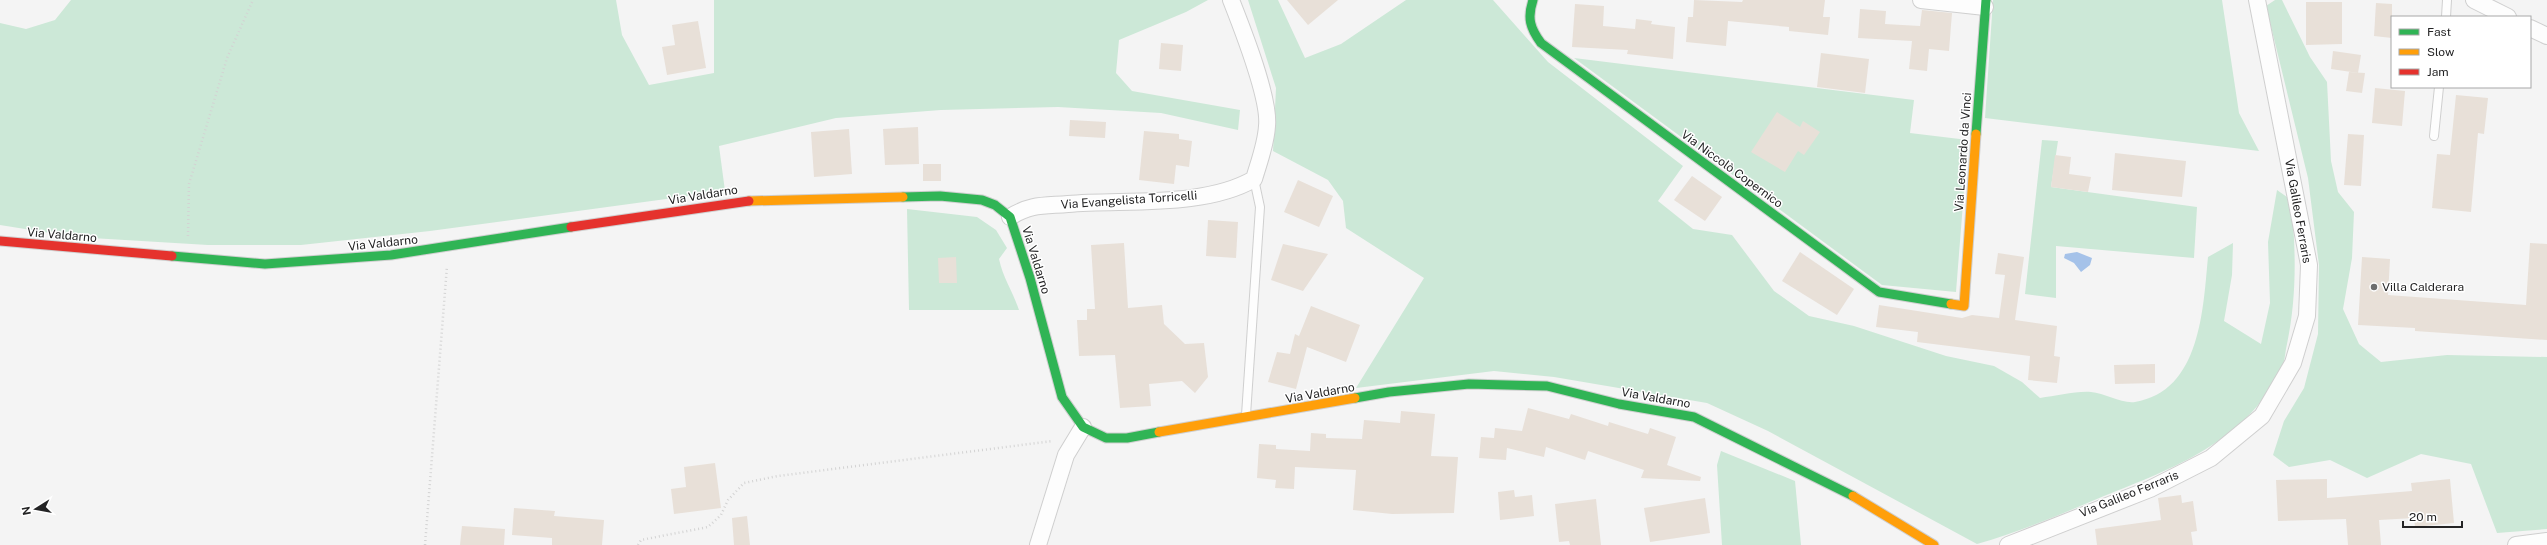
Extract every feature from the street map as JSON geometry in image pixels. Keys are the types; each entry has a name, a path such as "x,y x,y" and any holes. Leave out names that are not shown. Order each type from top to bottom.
{"street":[{"path":"1231,0 1243,28 1264,97 1268,124 1254,179"},
{"name":"Via Niccolò Copernico","path":"1533,0 1528,13 1531,29 1541,43 1879,292 1964,306"},
{"path":"1921,0 1986,3"},
{"name":"Via Galileo Ferraris","path":"2008,545 2150,489 2211,458 2262,416 2293,363 2307,316 2309,265 2257,0"},
{"path":"2474,0 2506,16"},
{"name":"Via Leonardo da Vinci","path":"1964,306 1986,3"},
{"path":"2531,28 2547,36"},
{"name":"Via Evangelista Torricelli","path":"1010,217 1026,207 1091,202 1148,201 1220,194 1237,189 1254,179"},
{"name":"Via Valdarno","path":"0,241 265,264 391,255 740,201 940,196 982,200 995,205 1010,217 1030,278 1062,397 1079,433 1106,438 1127,438 1246,416 1315,407 1389,392 1469,384 1547,386 1619,404 1694,417 1854,497 1894,519 1934,545"},
{"path":"1038,545 1066,455 1079,433"},
{"path":"2516,545 2547,541"}],"lane":[{"path":"2446,16 2447,0"},
{"path":"2434,136 2438,88"},
{"path":"1246,416 1260,207 1254,179"}],"path":[{"path":"187,258 189,184 227,58 253,0"},
{"path":"425,545 448,247"},
{"path":"638,545 641,540 708,527 721,515 728,500 744,483 778,476 1079,433"}],"green space":[{"path":"71,0 616,0 622,35 649,85 714,73 714,0 1208,0 1186,12 1119,40 1116,73 1132,91 1240,110 1238,130 1161,113 1058,107 941,110 836,118 719,146 725,191 430,231 301,245 208,245 75,237 0,225 0,23 26,29 55,20"},
{"path":"1248,0 1278,0 1305,58 1341,44 1406,0 1493,0 1548,62 1683,166 1658,201 1693,229 1732,235 1774,291 1809,316 1854,326 1946,356 1994,366 2022,382 2040,398 2072,393 2091,392 2125,401 2135,402 2157,395 2174,382 2186,365 2200,322 2204,300 2208,257 2233,243 2232,275 2224,321 2261,344 2270,303 2268,242 2277,190 2291,200 2295,254 2293,308 2282,367 2266,395 2248,416 2228,434 2205,450 2156,475 2130,486 2010,534 1977,544 1768,431 1707,403 1554,377 1494,371 1356,388 1424,278 1346,228 1343,201 1328,180 1273,151 1276,88"},
{"path":"1993,0 2222,0 2239,113 2259,151 1985,118"},
{"path":"2275,0 2282,0 2310,57 2327,82 2331,161 2338,192 2354,212 2352,258 2343,309 2359,344 2381,362 2447,355 2547,357 2547,529 2497,533 2471,464 2421,454 2367,478 2330,460 2289,467 2273,455 2284,421 2304,388 2318,334 2319,265 2308,178 2266,6"},
{"path":"1574,58 1914,100 1910,133 1968,140 1956,292 1882,285"},
{"path":"2042,140 2058,141 2051,187 2197,207 2194,258 2056,246 2056,298 2025,294"},
{"path":"907,209 977,217 996,230 1007,248 999,259 1019,310 909,310"},
{"path":"1721,451 1795,481 1801,545 1722,545 1717,465"}],"water":[{"path":"2077,252 2092,258 2090,265 2081,272 2074,263 2064,258 2065,254"}],"building":[{"path":"1287,0 1338,0 1308,25"},
{"path":"1694,0 1742,2 1743,0 1825,0 1823,17 1830,17 1828,35 1789,31 1789,27 1728,21 1726,46 1686,42 1688,17 1693,17"},
{"path":"2306,2 2342,2 2342,44 2306,45"},
{"path":"2376,3 2392,4 2391,38 2374,36"},
{"path":"1575,4 1604,6 1603,26 1635,29 1636,19 1652,21 1651,24 1675,27 1673,59 1627,54 1628,50 1572,47"},
{"path":"1860,9 1886,11 1885,24 1920,26 1922,10 1952,13 1949,51 1929,49 1927,71 1909,69 1912,41 1858,38"},
{"path":"698,21 706,68 667,75 662,47 675,45 672,25"},
{"path":"1161,43 1183,45 1181,71 1159,69"},
{"path":"2333,51 2361,55 2358,73 2331,69"},
{"path":"1821,53 1869,59 1865,93 1817,87"},
{"path":"2349,72 2365,73 2362,93 2346,91"},
{"path":"2375,88 2405,91 2402,126 2372,123"},
{"path":"2456,95 2488,98 2484,134 2478,133 2471,212 2432,208 2437,154 2450,155"},
{"path":"1777,112 1800,127 1803,121 1820,132 1804,155 1798,151 1785,172 1751,152"},
{"path":"1070,120 1106,122 1105,138 1069,136"},
{"path":"918,127 919,164 885,165 883,129"},
{"path":"849,129 852,174 814,177 811,132"},
{"path":"1144,131 1179,134 1179,139 1192,141 1189,167 1176,165 1174,184 1139,180"},
{"path":"2348,134 2364,135 2361,186 2344,185"},
{"path":"2115,153 2186,161 2182,197 2112,190"},
{"path":"2055,155 2071,157 2069,174 2091,177 2088,192 2051,187"},
{"path":"923,164 941,164 941,181 923,181"},
{"path":"1692,176 1722,197 1705,221 1674,200"},
{"path":"1298,180 1333,196 1319,227 1284,212"},
{"path":"1208,220 1238,222 1236,258 1206,256"},
{"path":"1124,243 1128,308 1162,305 1164,324 1185,344 1204,343 1208,377 1195,393 1182,381 1149,384 1151,406 1120,408 1115,355 1079,356 1077,320 1087,320 1087,309 1095,309 1091,245"},
{"name":"Villa Calderara","path":"2530,243 2547,244 2547,340 2415,331 2415,328 2358,325 2362,257 2390,259 2388,295 2526,305"},
{"path":"1283,244 1328,254 1303,291 1271,280"},
{"path":"1800,252 1854,289 1837,315 1782,281"},
{"path":"1998,253 2024,257 2015,320 2057,326 2054,356 2060,357 2057,383 2028,380 2030,356 1917,342 1918,332 1876,327 1879,305 1962,318 1972,315 1999,318 2005,275 1995,274"},
{"path":"956,257 957,283 939,283 938,258"},
{"path":"1311,306 1360,325 1346,362 1307,347 1296,389 1268,382 1277,352 1290,354 1295,334 1299,336"},
{"path":"2155,364 2155,383 2115,384 2114,365"},
{"path":"1528,408 1569,419 1571,414 1608,426 1609,422 1648,434 1650,428 1676,437 1667,465 1701,477 1700,481 1641,478 1644,470 1588,451 1585,460 1546,447 1544,457 1507,448 1506,460 1479,458 1481,437 1494,438 1495,428 1522,431"},
{"path":"1401,411 1435,414 1431,456 1458,457 1454,513 1392,514 1353,510 1356,470 1295,467 1294,489 1275,488 1276,480 1257,478 1259,444 1276,445 1276,449 1310,451 1311,433 1326,434 1326,438 1362,439 1364,420 1400,423"},
{"path":"715,463 721,508 674,514 671,489 686,487 684,467"},
{"path":"2327,479 2327,498 2412,491 2411,483 2450,479 2454,523 2415,527 2414,518 2379,520 2381,545 2348,545 2346,519 2278,521 2276,480"},
{"path":"1514,490 1515,497 1532,495 1534,516 1500,520 1498,492"},
{"path":"2181,495 2182,503 2193,501 2197,531 2191,532 2193,545 2097,545 2095,529 2161,520 2158,498"},
{"path":"1705,498 1710,533 1650,542 1644,508"},
{"path":"1596,499 1601,545 1570,545 1569,541 1559,542 1555,504"},
{"path":"514,508 555,511 554,516 604,520 602,545 552,545 552,538 512,535"},
{"path":"747,516 750,545 734,545 732,518"},
{"path":"462,526 505,529 504,545 460,545"}],"traffic: fast":[{"path":"1533,0 1530,18 1532,28 1541,43 1879,292 1951,304"},
{"path":"1976,134 1986,0"},
{"path":"903,197 940,196 982,200 995,205 1010,217 1030,278 1062,397 1083,427 1106,438 1127,438 1159,432"},
{"path":"172,256 265,264 391,255 571,227"},
{"path":"1355,398 1389,392 1469,384 1547,386 1619,404 1694,417 1853,496"}],"traffic: slow":[{"path":"1951,304 1964,306 1976,134"},
{"path":"749,201 903,197"},
{"path":"1159,432 1355,398"},
{"path":"1853,496 1934,545"}],"traffic: jam":[{"path":"571,227 749,201"},
{"path":"0,241 172,256"}],"place":[{"name":"Villa Calderara","path":"2374,287"}]}
